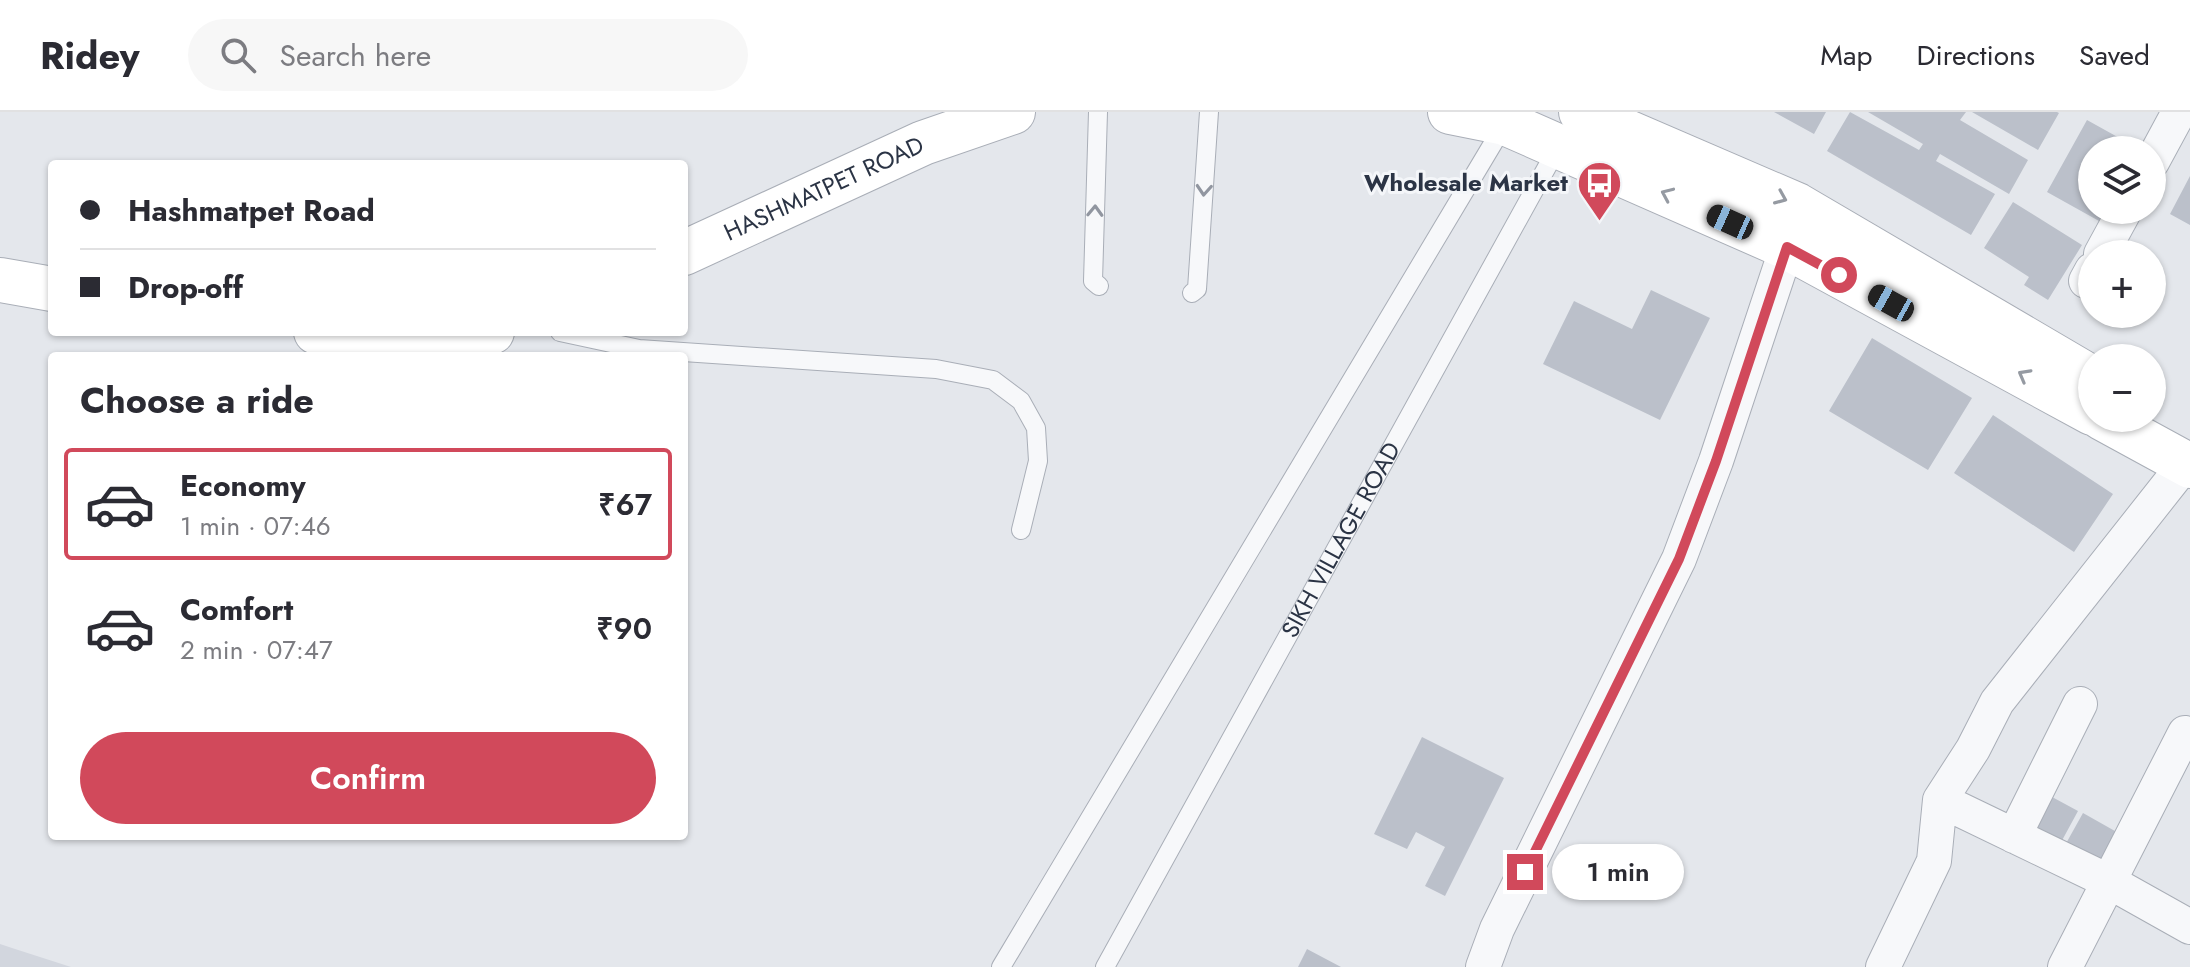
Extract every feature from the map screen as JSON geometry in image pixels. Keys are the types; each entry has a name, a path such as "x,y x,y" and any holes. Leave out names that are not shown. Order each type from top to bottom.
{"main road":[{"name":"HASHMATPET ROAD","path":"688,251 923,143 1013,112"},
{"path":"1450,112 1571,123 1797,205 2078,370"},
{"path":"1571,123 1787,247 2078,405"},
{"path":"0,280 48,288"},
{"path":"339,336 432,344 472,336"},
{"path":"2166,429 2188,455"},
{"path":"2135,432 2188,455"}],"street":[{"path":"2166,136 2179,112"},
{"path":"1483,967 1497,929 1679,559 1716,461 1787,247"},
{"path":"1883,967 1934,861 1940,800 1973,749 1997,702 2188,455"},
{"path":"2014,836 2080,704"},
{"path":"2065,967 2185,733"},
{"path":"1940,800 2108,881 2190,927"}],"lane":[{"path":"1098,112 1093,281 1099,286"},
{"path":"1192,293 1197,289 1209,112"},
{"path":"1001,967 1508,117"},
{"name":"SIKH VILLAGE ROAD","path":"1105,967 1571,123"},
{"path":"579,336 639,349 684,352"},
{"path":"688,352 936,369 993,380 1021,401 1036,428 1038,461 1021,530"}],"shaded area":[{"path":"0,944 12,948 71,967 0,967"}],"building":[{"path":"1774,112 1826,112 1814,134"},
{"path":"1850,112 1919,150 1923,144 1868,112 1966,112 1960,120 2028,160 2009,194 1940,154 1936,161 1995,194 1971,235 1827,151"},
{"path":"1972,112 2057,112 2059,113 2038,150"},
{"path":"2087,120 2116,136 2078,136"},
{"path":"2078,136 2078,209 2047,192"},
{"path":"2190,176 2190,225 2170,214"},
{"path":"2013,202 2078,243 2078,251 2048,300 2024,285 2029,277 1984,248"},
{"path":"1651,290 1710,318 1660,420 1543,364 1574,301 1632,329"},
{"path":"1872,338 1972,398 1928,470 1829,411"},
{"path":"1993,415 2113,494 2074,552 1954,473"},
{"path":"1422,737 1504,778 1445,896 1425,886 1445,847 1416,832 1407,849 1374,834"},
{"path":"2041,791 2078,811 2059,846 2022,826"},
{"path":"2083,813 2122,835 2103,868 2064,847"},
{"path":"1307,949 1341,967 1298,967"}],"place":[{"name":"Wholesale Market","path":"1599,222"}],"route":[{"path":"1525,872 1679,559 1716,461 1787,247 1839,275"}]}
